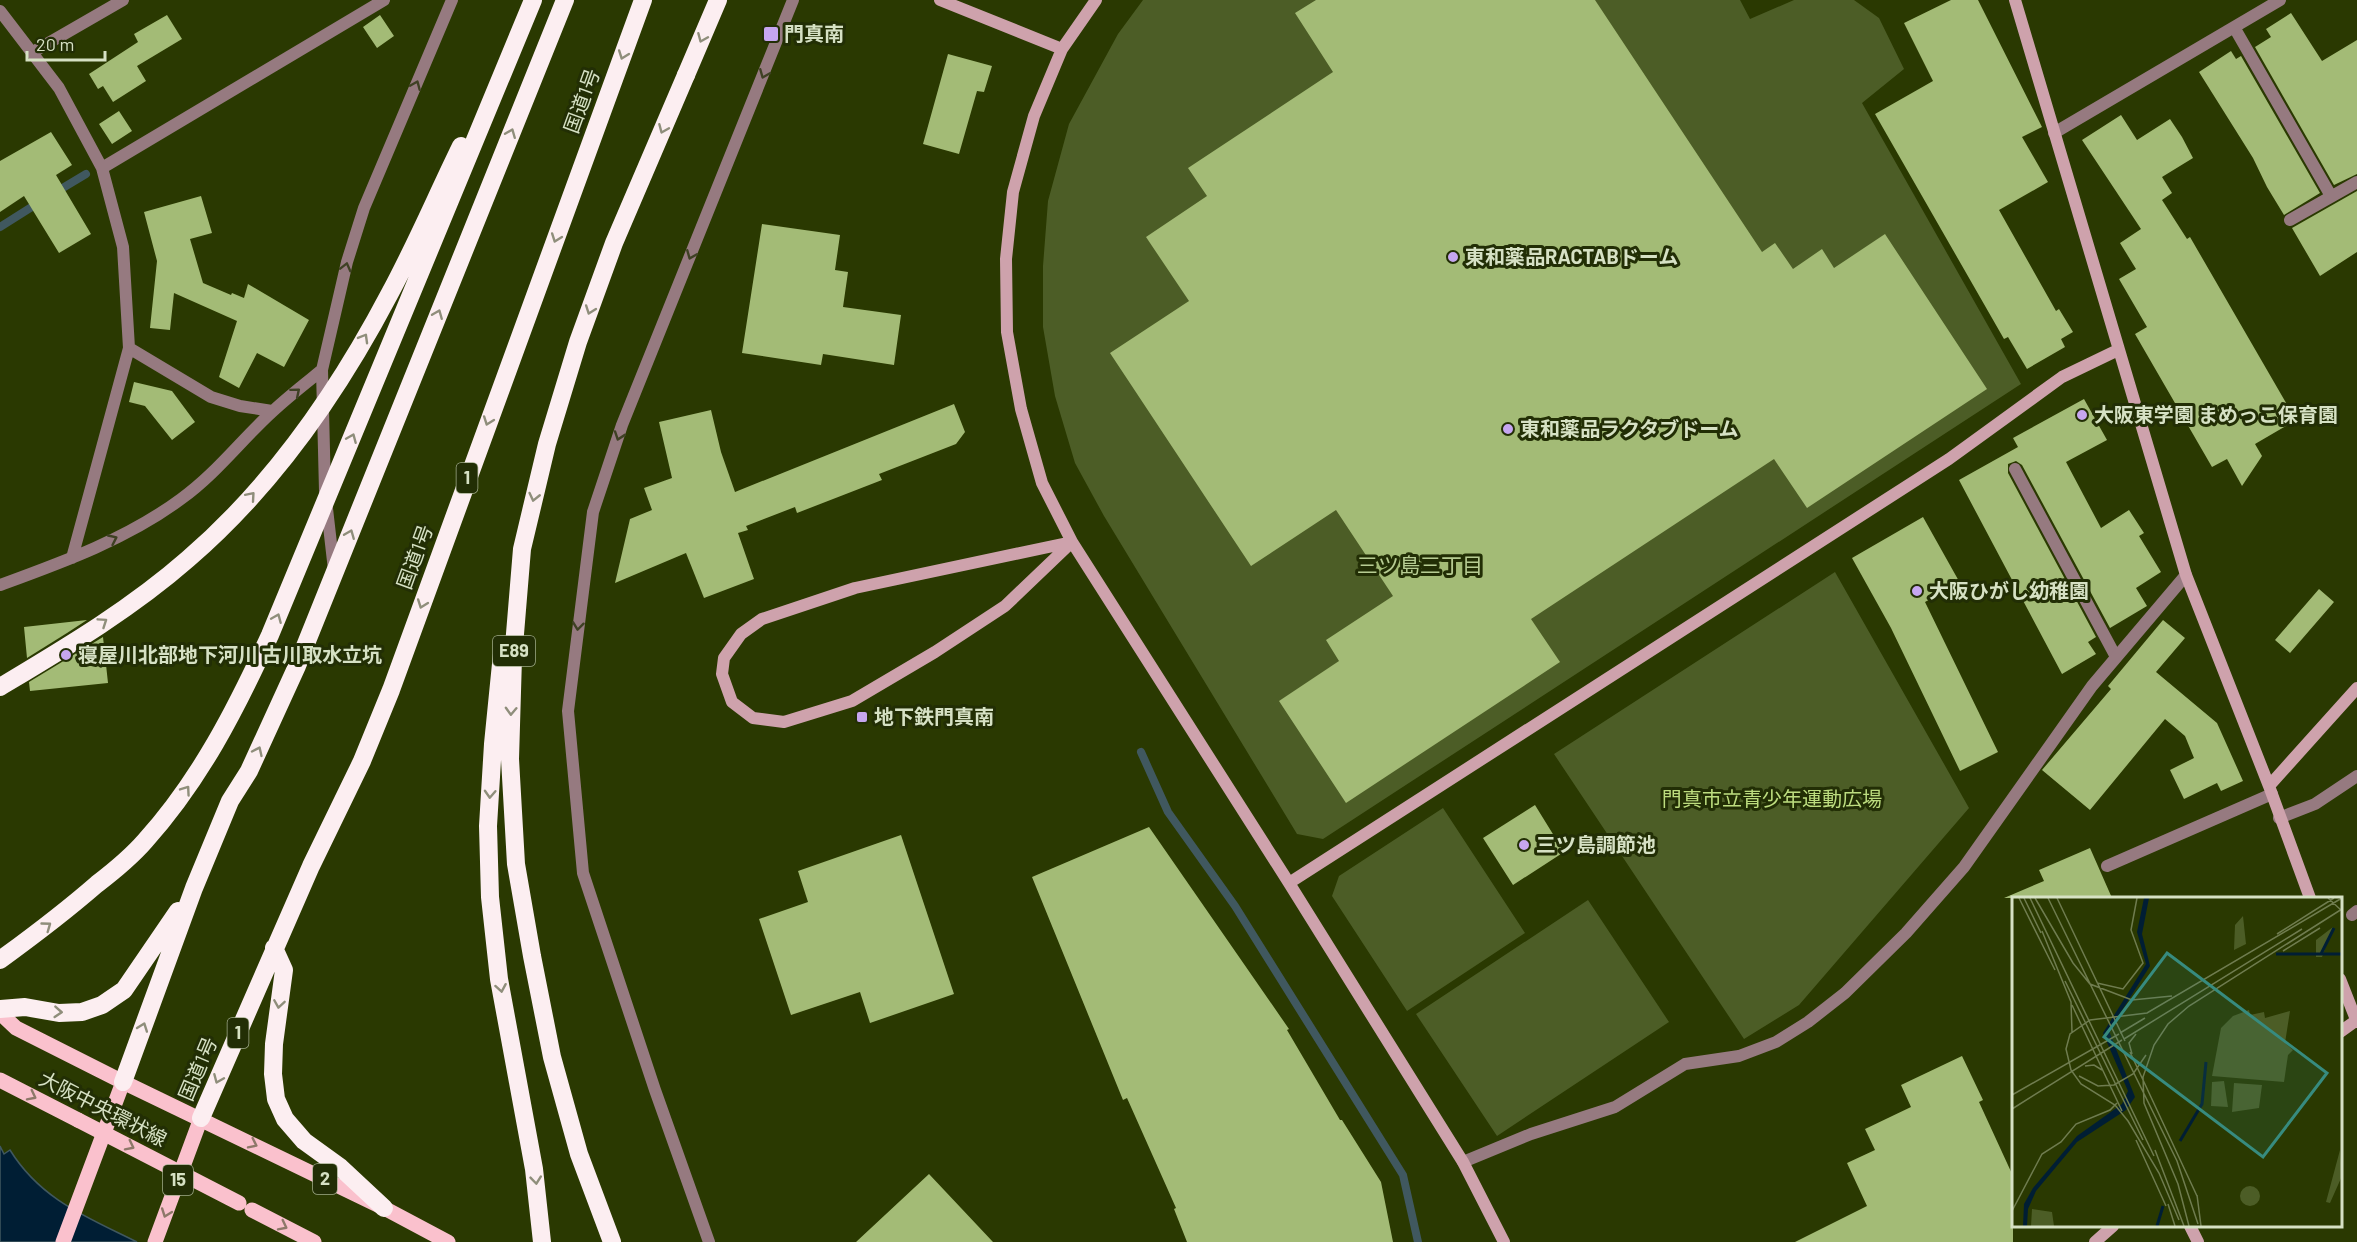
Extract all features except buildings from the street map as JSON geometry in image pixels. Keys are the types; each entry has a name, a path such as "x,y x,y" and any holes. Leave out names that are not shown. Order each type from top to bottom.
{"highway":[{"path":"0,687 122,610 188,559 239,511 288,453 341,380 391,293 532,0"},
{"path":"0,960 55,920 144,843 180,799 237,707 270,635 532,0"},
{"path":"123,1082 194,888 230,801 249,771 297,666 565,0"},
{"name":"国道1号","path":"201,1119 274,948 362,761 391,690 643,0"},
{"name":"E89","path":"542,1242 534,1168 499,979 490,897 488,826 502,652 522,549 547,444 578,342 614,243 718,0"},
{"name":"E89","path":"522,549 513,658 510,759 516,864 552,1057 579,1154 612,1242"},
{"path":"0,1011 25,1007 59,1013 82,1012 102,1005 124,990 194,888"},
{"path":"274,948 285,970 274,1044 273,1074 276,1099 285,1119 304,1141 340,1167 384,1208"}],"main road":[{"name":"2","path":"0,1011 16,1028 384,1208 448,1242"},
{"name":"大阪中央環状線","path":"0,1080 314,1242"},
{"path":"63,1242 123,1082"},
{"name":"15","path":"155,1242 201,1119"}],"street":[{"path":"33,52 123,0"},
{"path":"102,168 384,0"},
{"path":"334,574 325,491 322,370 347,262 364,208 452,0"},
{"path":"709,1242 655,1090 583,873 568,711 593,512 622,425 794,0"},
{"path":"940,0 1062,49"},
{"path":"1096,0 1062,49 1034,116 1013,192 1006,259 1007,332 1021,409 1042,483 1072,542 1463,1162 1504,1242"},
{"path":"2015,0 2186,575 2310,897"},
{"path":"2054,133 2280,0"},
{"path":"0,11 59,88 102,168 123,247 129,348 72,558"},
{"path":"2234,27 2331,196"},
{"path":"2290,220 2357,182"},
{"path":"129,348 212,397 240,406 272,411"},
{"path":"1289,883 1949,459 2062,377 2118,350"},
{"path":"0,585 72,558 132,530 182,499 225,461 272,411 322,370"},
{"path":"2015,469 2116,657"},
{"path":"1072,542 1005,606 935,652 852,701 784,722 753,718 732,702 722,674 724,658 741,634 762,619 855,588 1072,542"},
{"path":"1463,1162 1531,1134 1615,1107 1685,1064 1739,1056 1776,1042 1809,1022 1845,993 1906,933 1964,867 2092,686 2186,575"},
{"path":"2107,866 2270,790 2357,688"},
{"path":"2279,818 2315,804 2357,776"},
{"path":"2342,984 2357,1021 2342,1031"},
{"path":"2096,1242 2113,1227"},
{"path":"2190,1227 2198,1242"}],"green space":[{"name":"東和薬品ラクタブドーム","path":"1143,0 1740,0 1750,19 1794,0 1854,0 1879,18 1904,69 1862,103 2021,384 1323,839 1297,834 1104,516 1075,463 1055,396 1043,327 1043,266 1048,201 1069,124 1118,34"},
{"name":"門真市立青少年運動広場","path":"1835,572 1969,808 1799,1005 1744,1039 1554,754"},
{"path":"1443,808 1525,933 1407,1011 1332,896 1339,876"},
{"path":"1588,900 1669,1022 1497,1136 1416,1014"}],"water":[{"path":"0,1146 4,1154 10,1150 36,1182 66,1205 137,1242 0,1242"}],"waterway":[{"path":"56,192 86,174"},
{"path":"0,227 38,203"},
{"path":"1141,752 1168,812 1235,906 1403,1175 1418,1242"}],"place":[{"name":"門真南","path":"771,34"},
{"name":"東和薬品RACTABドーム","path":"1453,257"},
{"name":"大阪東学園 まめっこ保育園","path":"2082,415"},
{"name":"東和薬品ラクタブドーム","path":"1508,429"},
{"name":"大阪ひがし幼稚園","path":"1917,591"},
{"name":"寝屋川北部地下河川 古川取水立坑","path":"66,655"},
{"name":"地下鉄門真南","path":"862,717"},
{"name":"三ツ島調節池","path":"1524,845"}],"district":[{"name":"三ツ島三丁目","path":"1420,566"}]}
